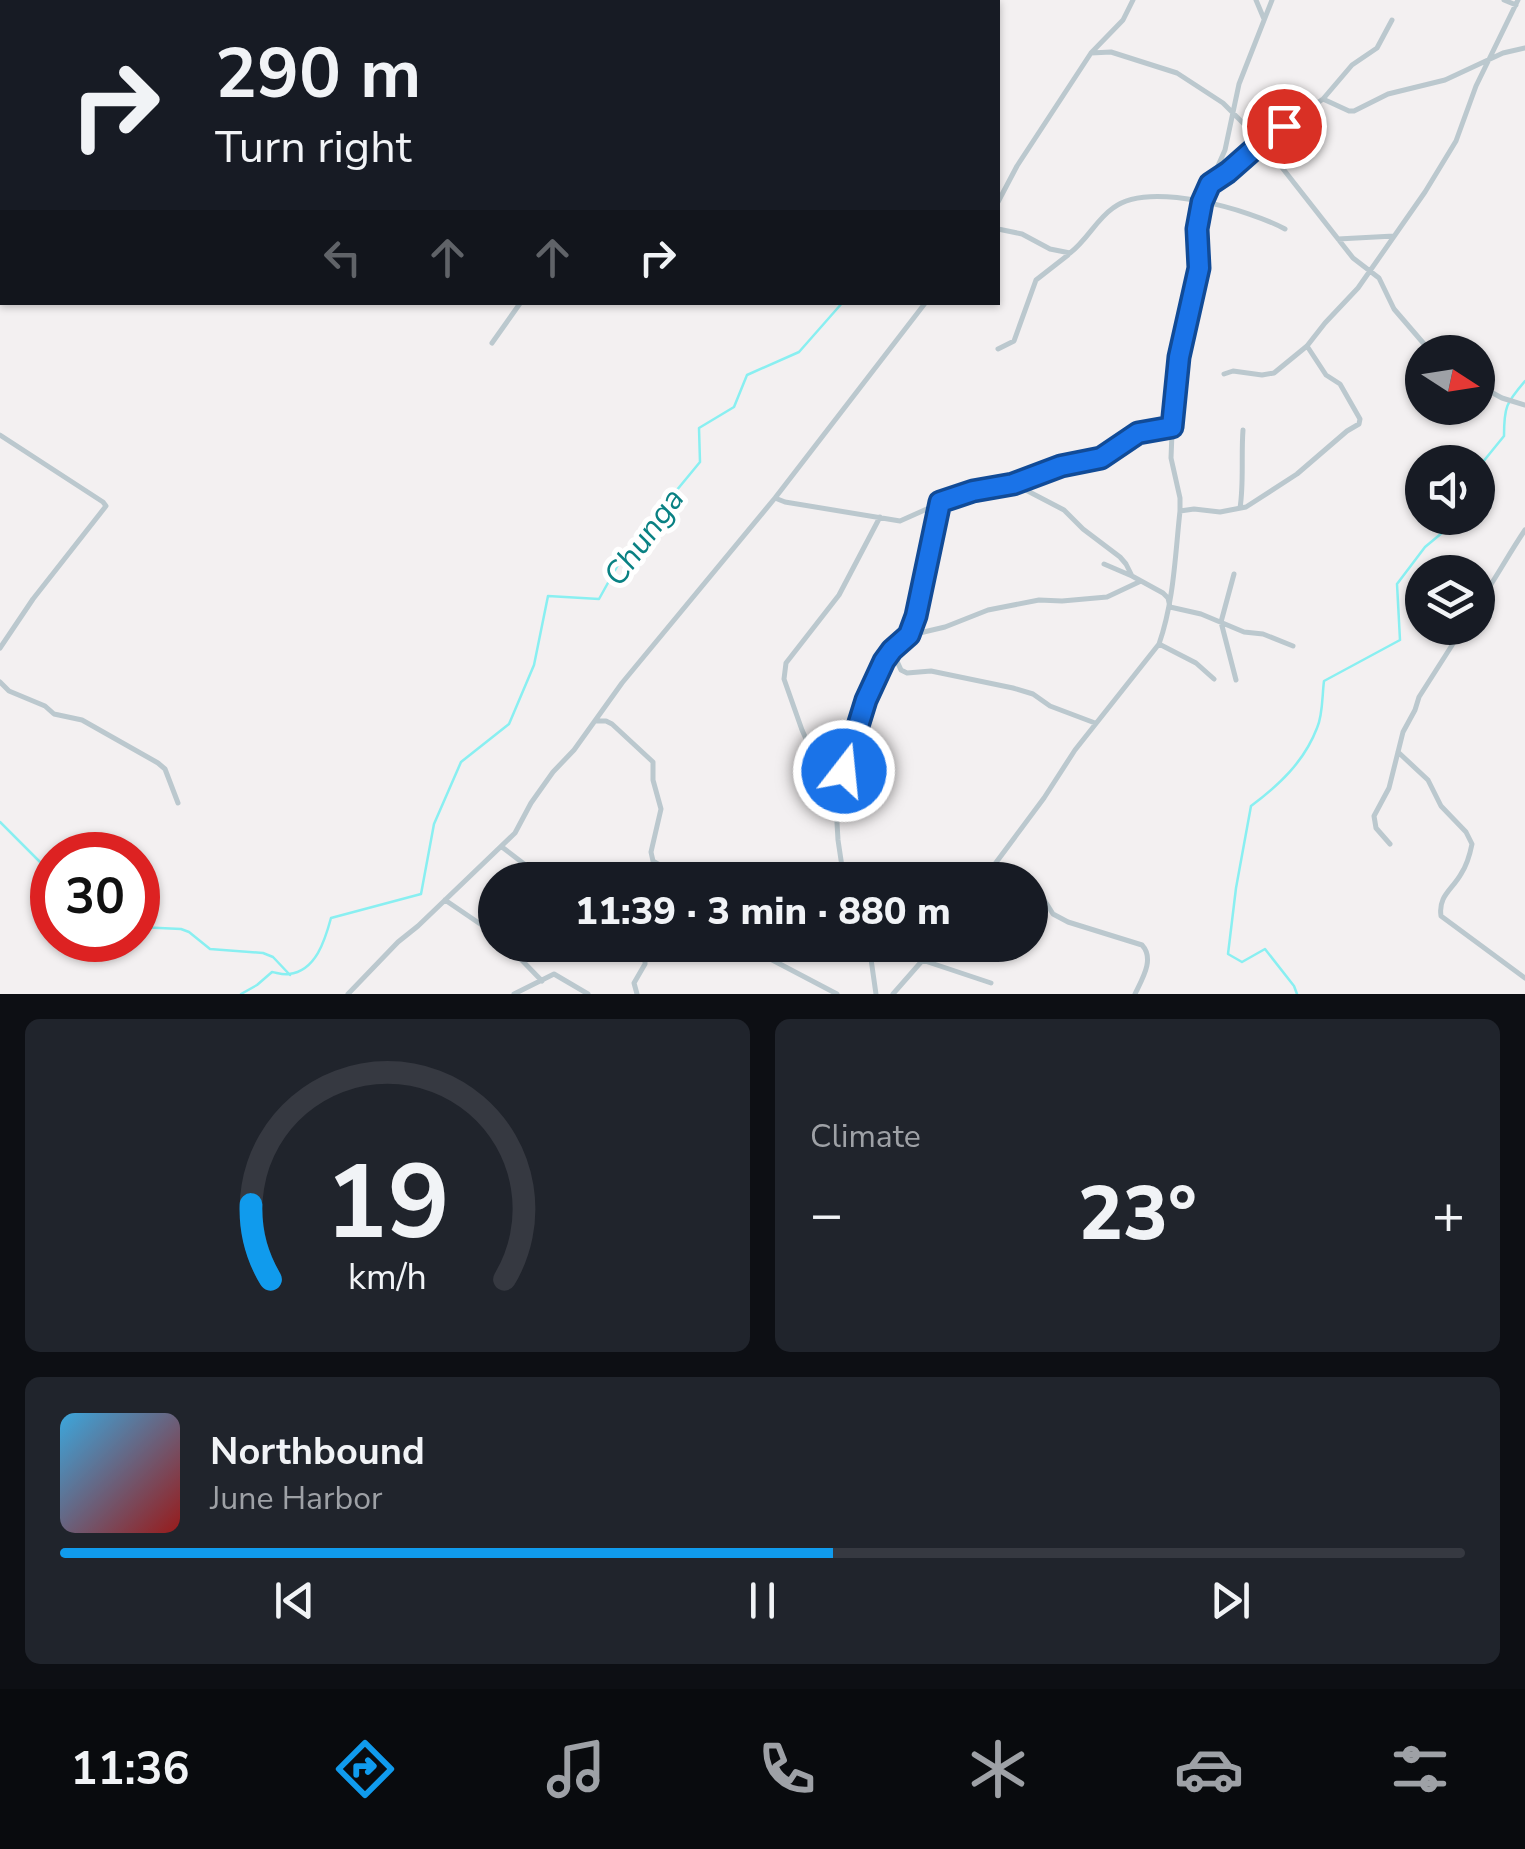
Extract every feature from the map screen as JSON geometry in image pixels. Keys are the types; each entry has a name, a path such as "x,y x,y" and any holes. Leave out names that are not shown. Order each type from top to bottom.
{"street":[{"path":"1000,198 1092,52 1123,20 1133,0"},
{"path":"1256,0 1264,20"},
{"path":"997,862 1074,750 1158,644 1170,606 1180,511 1171,458 1172,427 1179,357 1199,268 1197,229 1202,202 1225,150 1239,84 1272,0"},
{"path":"1224,374 1274,372 1307,346 1358,288 1426,192 1456,141 1476,86 1517,2 1504,0"},
{"path":"1210,184 1324,99 1352,65 1377,48 1392,20"},
{"path":"1324,99 1354,111 1388,94 1445,80 1490,58 1525,48"},
{"path":"1092,52 1111,52 1177,73 1223,103 1262,142 1354,258 1378,278 1394,309 1416,335"},
{"path":"998,349 1014,341 1036,280 1120,204 1166,196 1266,218 1285,229"},
{"path":"1000,228 1070,253"},
{"path":"1338,239 1394,236"},
{"path":"492,343 519,305"},
{"path":"348,994 515,833 553,772 775,498 924,305"},
{"path":"1180,511 1220,512 1252,503 1297,474 1360,422 1340,384 1326,375 1307,346"},
{"path":"1495,394 1525,405"},
{"path":"775,498 900,521 973,491 1013,484 1050,468 1101,458 1138,433 1172,427"},
{"path":"1240,508 1242,430"},
{"path":"0,435 106,506 0,648"},
{"path":"1013,484 1064,510 1120,557 1132,576"},
{"path":"836,805 866,700 892,650 909,635 916,616 940,502"},
{"path":"842,862 836,805 802,730 783,671 840,595 880,517"},
{"path":"1495,580 1525,530"},
{"path":"1104,564 1163,593 1170,606"},
{"path":"1234,574 1221,622 1236,680"},
{"path":"909,635 945,627 988,610 1039,600 1107,597 1144,581"},
{"path":"1170,606 1293,646"},
{"path":"1158,644 1196,662 1214,679"},
{"path":"1390,844 1374,821 1390,788 1403,732 1452,645"},
{"path":"892,650 907,674 931,671 1013,688 1095,723"},
{"path":"0,682 8,691 45,706 54,714 82,720 158,763 165,770 178,803"},
{"path":"595,721 612,724 653,762 652,780 662,809 651,852 655,862"},
{"path":"1398,752 1428,780 1440,806 1466,832 1472,844 1463,871 1440,904 1441,916 1525,978"},
{"path":"502,846 522,862"},
{"path":"445,900 478,922"},
{"path":"1048,906 1053,914 1068,922 1142,945 1148,960 1135,994"},
{"path":"524,962 542,981"},
{"path":"637,994 634,983 645,962"},
{"path":"777,962 838,994"},
{"path":"871,962 876,994"},
{"path":"893,994 920,962"},
{"path":"928,962 991,984"},
{"path":"514,994 554,974 588,994"}],"waterway":[{"name":"Chunga","path":"241,994 272,972 289,974 306,967 318,953 331,918 421,894 434,824 461,762 509,724 534,665 548,596 599,599 624,554 700,462 699,428 734,407 747,375 799,352 840,305"},
{"path":"1495,447 1504,436 1507,406 1525,381"},
{"path":"1297,994 1265,949 1242,962 1228,954 1251,806 1281,781 1305,752 1319,723 1324,681 1400,640 1397,584 1425,547 1439,535"},
{"path":"0,822 30,852"},
{"path":"160,928 189,932 210,949 263,953 273,957 290,975"}],"route":[{"path":"844,771 866,700 884,661 909,635 916,616 940,502 1013,484 1050,468 1101,458 1138,433 1172,427 1179,357 1199,268 1197,229 1202,202 1210,184 1284,126"}]}
